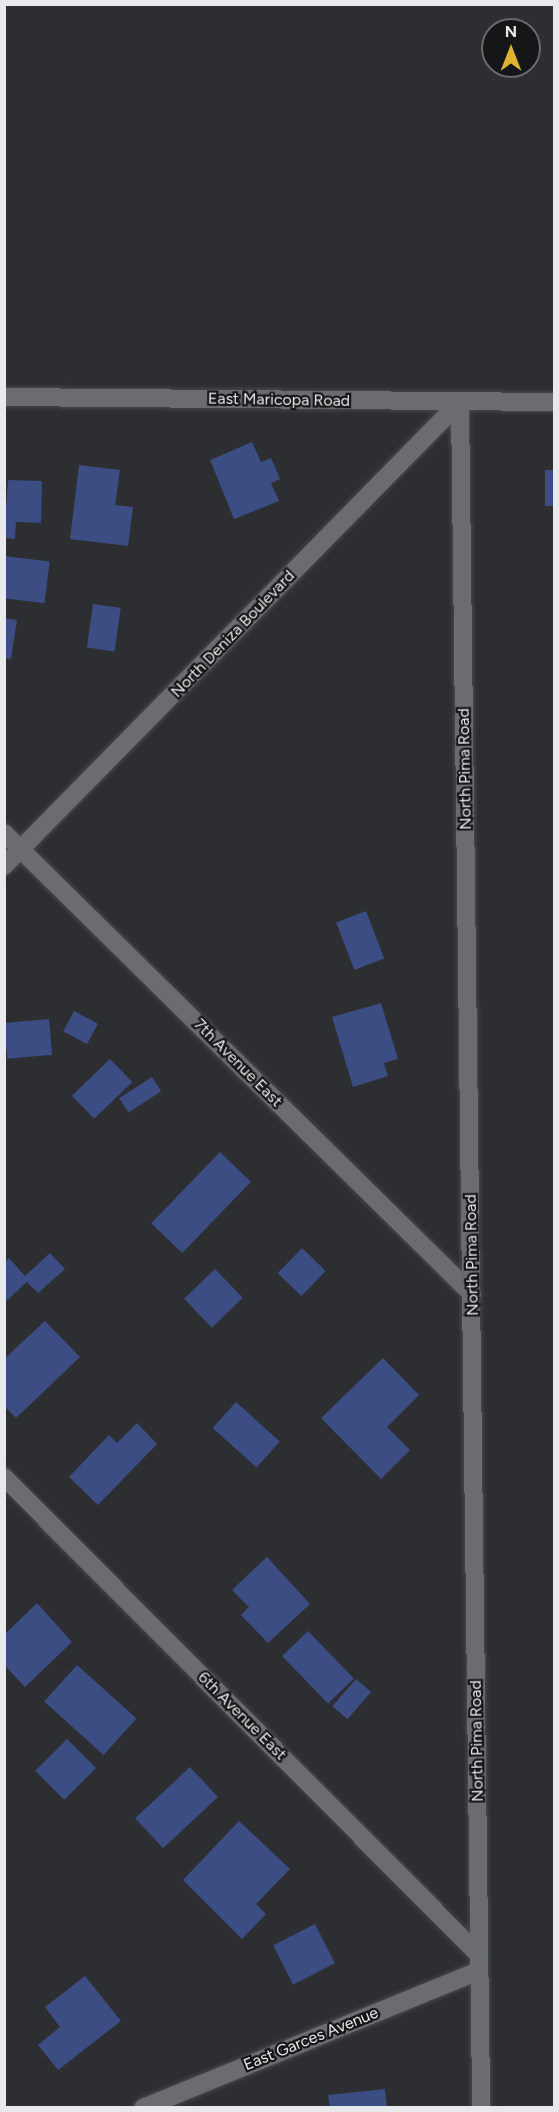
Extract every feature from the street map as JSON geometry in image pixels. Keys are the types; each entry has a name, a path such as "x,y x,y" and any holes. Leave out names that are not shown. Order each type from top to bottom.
{"street":[{"name":"East Maricopa Road","path":"4,397 555,402"},
{"name":"North Deniza Boulevard","path":"4,866 460,402"},
{"name":"North Pima Road","path":"460,402 481,2108"},
{"name":"7th Avenue East","path":"4,832 472,1294"},
{"name":"6th Avenue East","path":"4,1478 479,1963"},
{"name":"East Garces Avenue","path":"143,2108 479,1963"}],"building":[{"path":"252,442 261,462 271,458 280,479 271,483 279,501 234,519 210,460"},
{"path":"79,465 120,470 115,505 133,507 128,546 70,539"},
{"path":"545,470 554,470 554,506 545,506"},
{"path":"8,480 42,481 41,523 16,522 15,539 4,538"},
{"path":"4,556 50,562 45,603 4,598"},
{"path":"93,604 121,608 115,651 87,648"},
{"path":"4,618 17,620 11,659 4,658"},
{"path":"366,911 384,959 354,970 336,922"},
{"path":"381,1003 398,1059 384,1063 388,1076 353,1087 332,1017"},
{"path":"74,1011 98,1024 87,1044 63,1031"},
{"path":"49,1019 52,1055 7,1059 4,1023"},
{"path":"110,1059 132,1082 94,1119 72,1096"},
{"path":"152,1077 161,1091 129,1112 119,1098"},
{"path":"220,1152 251,1182 182,1253 151,1223"},
{"path":"302,1248 326,1271 301,1296 278,1273"},
{"path":"50,1253 65,1269 38,1293 27,1282 4,1303 4,1262 9,1258 25,1276"},
{"path":"215,1269 243,1298 212,1328 184,1299"},
{"path":"45,1321 80,1357 16,1418 4,1406 4,1359"},
{"path":"383,1358 419,1395 387,1427 410,1450 381,1479 321,1418"},
{"path":"236,1402 280,1441 256,1467 213,1428"},
{"path":"137,1423 157,1444 98,1505 69,1477 109,1435 117,1443"},
{"path":"267,1557 310,1604 268,1643 241,1615 249,1607 232,1590"},
{"path":"37,1603 72,1642 25,1687 4,1665 4,1635"},
{"path":"308,1631 354,1678 328,1703 282,1656"},
{"path":"77,1665 136,1719 104,1755 44,1701"},
{"path":"356,1679 371,1692 347,1719 332,1706"},
{"path":"67,1739 96,1768 64,1800 35,1771"},
{"path":"190,1767 218,1797 163,1848 135,1818"},
{"path":"239,1821 290,1869 256,1904 266,1914 242,1939 183,1880"},
{"path":"315,1924 335,1963 293,1985 273,1945"},
{"path":"85,1976 121,2021 58,2070 38,2045 60,2027 45,2007"},
{"path":"385,2089 387,2108 330,2108 328,2095"}]}
